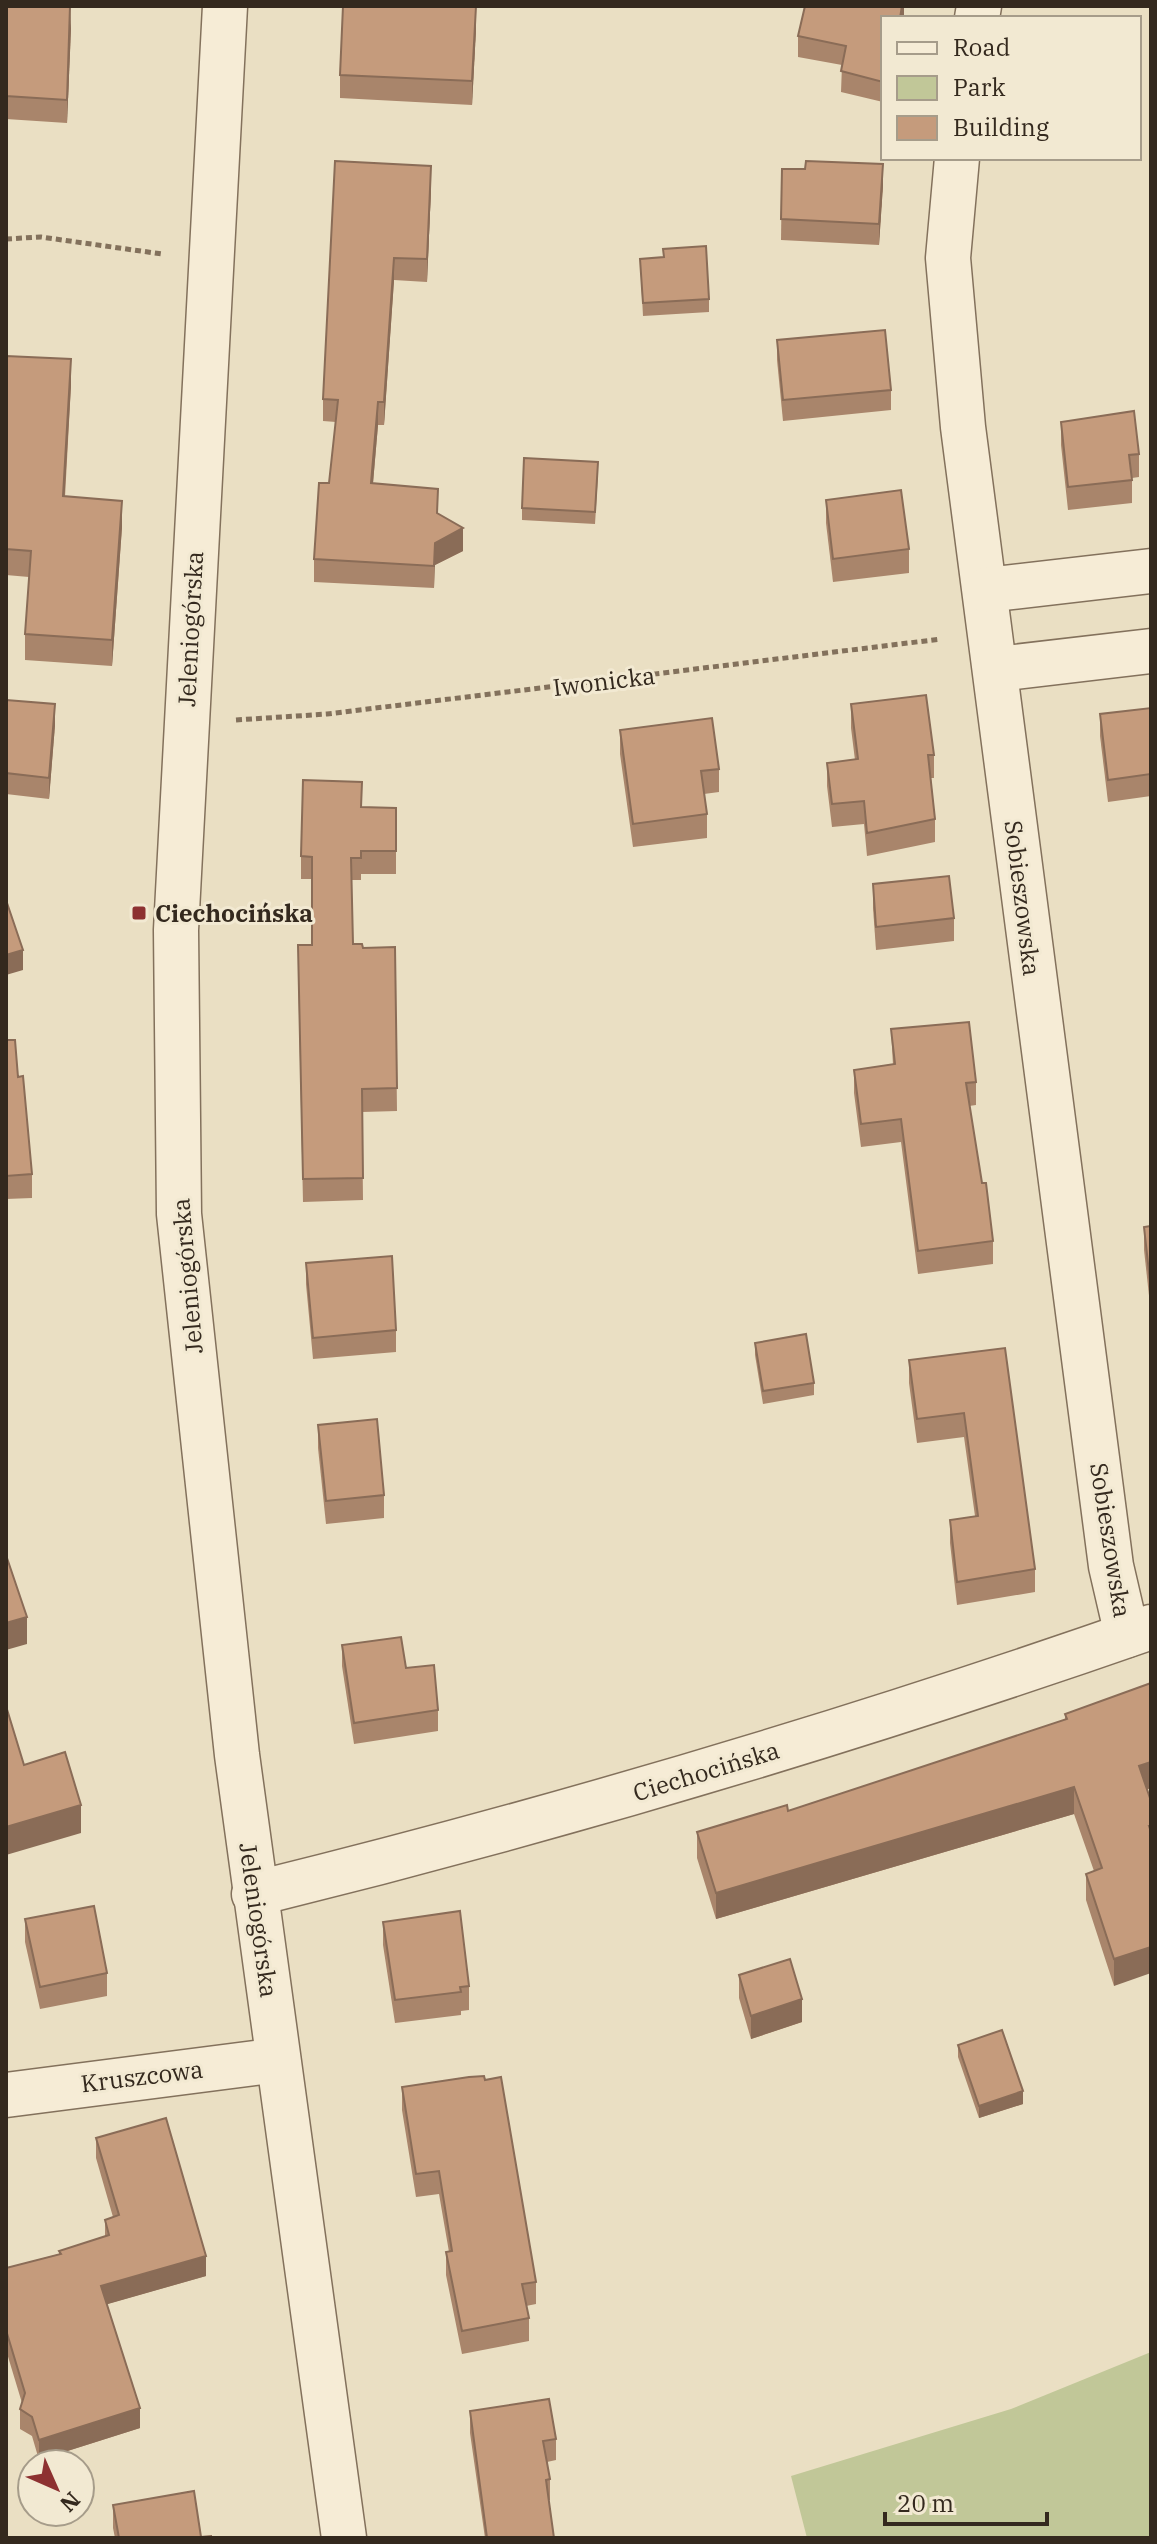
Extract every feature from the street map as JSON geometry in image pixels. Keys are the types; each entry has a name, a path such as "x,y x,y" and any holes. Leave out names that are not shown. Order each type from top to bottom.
{"street":[{"name":"Jeleniogórska","path":"225,6 176,930 179,1214 254,1894 344,2538"},
{"name":"Sobieszowska","path":"957,160 948,258 963,427 1115,1593 1139,1631"},
{"path":"986,590 1151,571"},
{"path":"993,651 1151,651"},
{"name":"Ciechocińska","path":"254,1894 487,1835 692,1776 917,1708 1139,1631"},
{"name":"Kruszcowa","path":"6,2095 278,2060"}],"path":[{"path":"6,239 41,237 211,259"},
{"name":"Iwonicka","path":"225,720 327,714 993,651"}],"green space":[{"path":"1151,2352 1151,2538 807,2538 791,2476 1011,2409"}],"building":[{"path":"6,6 70,6 67,100 6,96"},
{"path":"343,6 476,6 472,81 340,75"},
{"path":"805,6 902,6 900,16 881,16 881,81 841,71 846,46 798,36"},
{"path":"335,161 431,166 427,259 394,258 384,402 378,402 371,483 438,489 437,513 463,528 435,543 434,566 314,559 319,483 329,483 338,400 323,399"},
{"path":"806,161 883,164 879,224 781,219 782,169 805,169"},
{"path":"706,246 709,299 643,303 640,259 664,257 663,249"},
{"path":"885,330 891,390 783,400 777,340"},
{"path":"6,356 71,359 63,496 122,501 112,640 25,634 31,551 6,549"},
{"path":"1134,411 1139,454 1129,455 1132,480 1068,487 1061,422"},
{"path":"524,458 598,462 595,512 522,508"},
{"path":"901,490 909,549 833,559 826,500"},
{"path":"926,695 934,755 928,755 935,819 867,833 864,801 832,804 827,763 858,759 851,704"},
{"path":"6,700 55,704 49,778 6,773"},
{"path":"1151,708 1151,774 1108,780 1100,714"},
{"path":"712,718 719,769 701,771 707,814 633,824 620,730"},
{"path":"303,780 362,782 361,807 396,808 396,851 361,851 361,858 351,858 353,944 362,944 363,948 395,947 397,1088 362,1089 363,1178 303,1179 298,945 312,945 312,857 301,856"},
{"path":"949,876 954,918 876,927 873,884"},
{"path":"6,900 23,950 6,955"},
{"path":"969,1022 976,1082 966,1083 982,1183 986,1183 993,1241 918,1251 901,1119 861,1124 854,1070 895,1064 891,1029"},
{"path":"6,1040 15,1040 18,1077 23,1076 32,1174 6,1176"},
{"path":"1151,1226 1151,1290 1144,1227"},
{"path":"392,1256 396,1330 313,1338 306,1263"},
{"path":"806,1334 814,1383 763,1391 755,1343"},
{"path":"1005,1348 1035,1569 957,1582 950,1520 978,1516 964,1413 917,1419 909,1360"},
{"path":"377,1419 384,1495 326,1501 318,1425"},
{"path":"6,1559 27,1617 6,1623"},
{"path":"401,1637 406,1668 434,1665 438,1710 354,1723 342,1645"},
{"path":"1151,1683 1151,1762 1139,1766 1151,1801 1151,1947 1114,1959 1086,1874 1102,1868 1074,1787 716,1893 697,1832 787,1805 788,1811 1067,1719 1065,1714"},
{"path":"6,1706 24,1765 65,1752 81,1805 6,1827"},
{"path":"94,1906 107,1973 40,1987 25,1919"},
{"path":"460,1911 469,1986 460,1987 461,1992 395,2000 383,1922"},
{"path":"790,1959 802,1999 751,2016 739,1975"},
{"path":"1002,2030 1023,2091 979,2106 958,2045"},
{"path":"484,2076 485,2080 501,2077 536,2282 522,2284 529,2318 462,2331 446,2252 452,2251 439,2171 416,2174 402,2087"},
{"path":"166,2118 206,2256 101,2286 140,2408 39,2440 32,2417 20,2409 25,2393 6,2330 6,2268 61,2254 59,2251 109,2235 105,2220 119,2215 96,2138"},
{"path":"549,2399 556,2439 543,2441 550,2479 546,2480 554,2538 487,2538 470,2411"},
{"path":"194,2491 201,2537 211,2538 119,2538 113,2505"}],"place":[{"name":"Ciechocińska","path":"139,913"}]}
